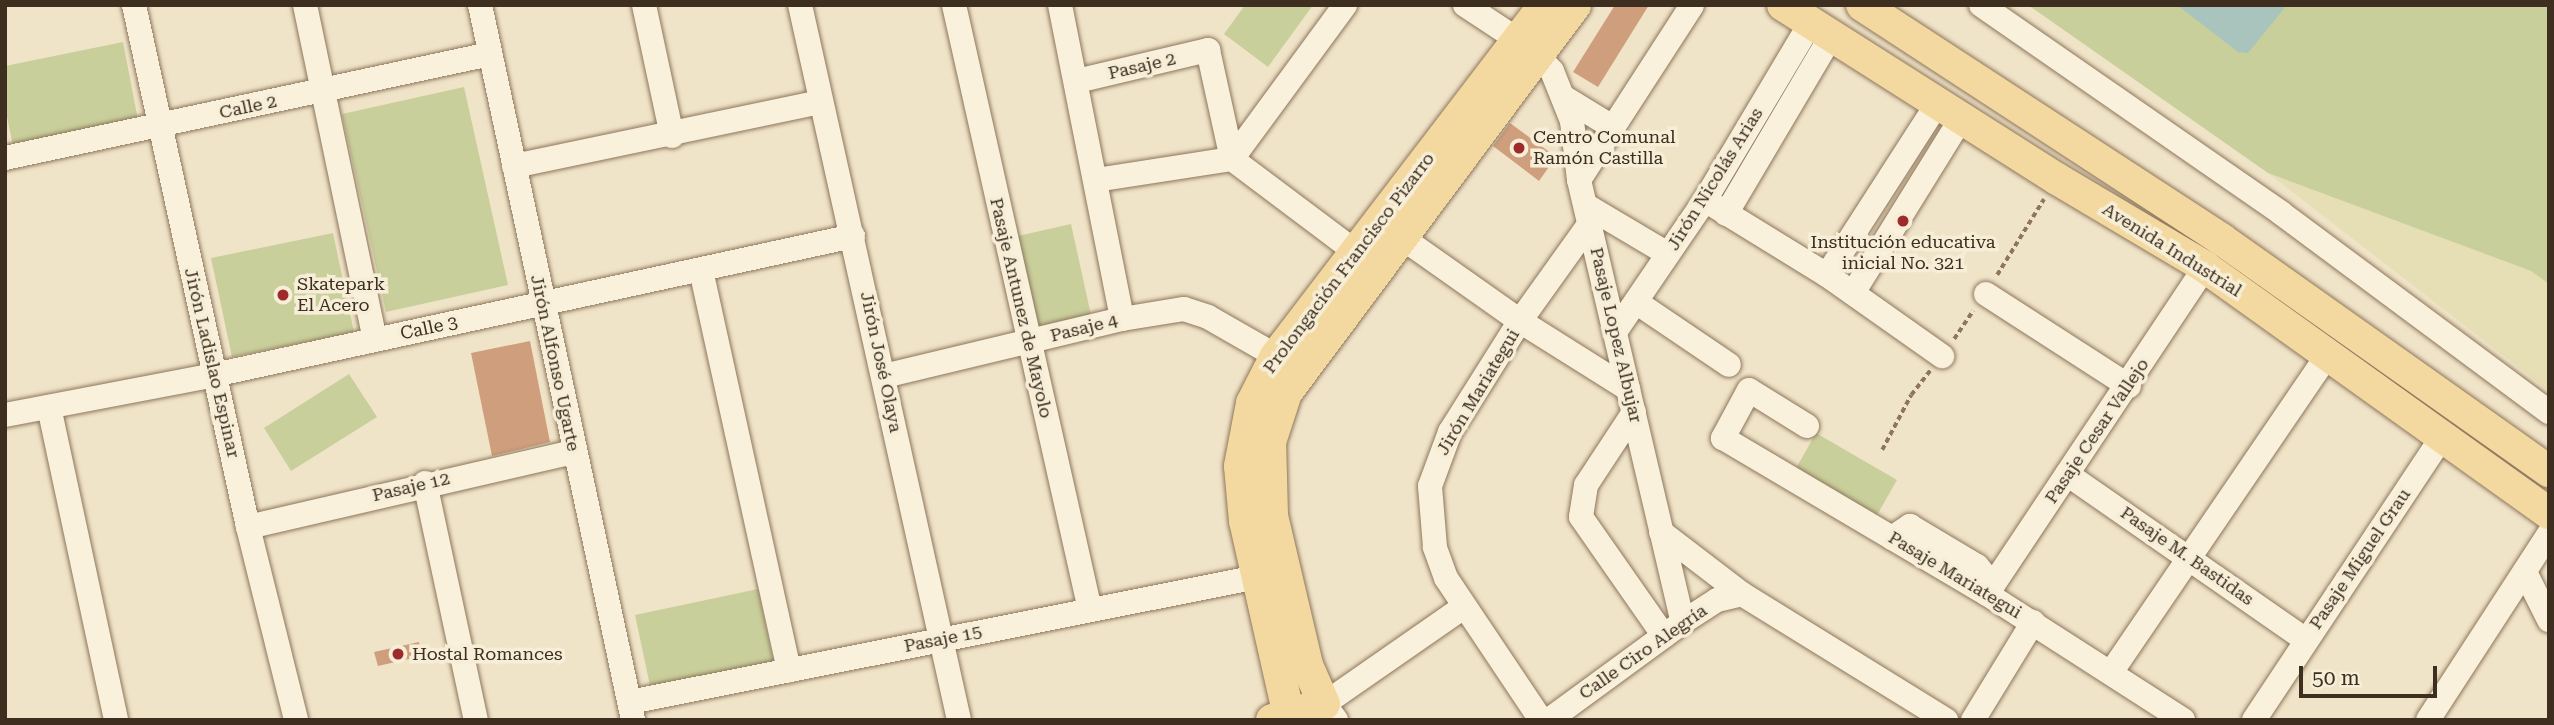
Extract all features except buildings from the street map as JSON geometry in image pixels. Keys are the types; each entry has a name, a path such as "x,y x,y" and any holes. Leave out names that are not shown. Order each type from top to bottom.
{"main road":[{"name":"Prolongación Francisco Pizarro","path":"1284,718 1257,577 1240,466 1252,403 1276,356 1367,260 1401,237 1528,47 1544,5"},
{"name":"Prolongación Francisco Pizarro","path":"1330,712 1307,665 1272,516 1270,442 1286,393 1367,260 1528,47 1575,5"},
{"name":"Avenida Industrial","path":"1783,5 2057,179 2205,267 2549,513"},
{"name":"Avenida Industrial","path":"1861,5 2221,239 2549,471"},
{"path":"1284,718 1330,712"}],"street":[{"name":"Jirón Ladislao Espinar","path":"134,5 248,527 296,720"},
{"path":"306,5 375,340"},
{"name":"Jirón Alfonso Ugarte","path":"480,5 631,711"},
{"path":"644,5 672,136"},
{"name":"Jirón José Olaya","path":"800,5 959,720"},
{"name":"Pasaje Antunez de Mayolo","path":"954,5 1090,610"},
{"path":"1060,5 1097,180 1122,319"},
{"path":"1097,180 1232,159 1345,5"},
{"name":"Pasaje Lopez Albujar","path":"1465,5 1528,47 1565,98 1579,180 1661,532 1673,629"},
{"path":"1579,180 1692,5"},
{"path":"1981,5 2281,213 2549,412"},
{"name":"Jirón Nicolás Arias","path":"1615,332 1821,29"},
{"name":"Jirón Nicolás Arias","path":"1726,214 1821,29"},
{"name":"Pasaje 2","path":"1077,81 1208,50 1232,159"},
{"name":"Calle 2","path":"5,158 491,54"},
{"path":"1565,98 1614,128"},
{"path":"514,166 672,136 820,102"},
{"path":"1827,275 1949,111"},
{"path":"1853,293 1949,111"},
{"path":"1232,159 1367,260"},
{"path":"1705,200 1827,275 1942,356"},
{"path":"1589,214 1668,254"},
{"name":"Jirón Mariategui","path":"1541,720 1462,608 1435,547 1430,486 1450,432 1589,214"},
{"name":"Calle 3","path":"5,415 214,375 853,236"},
{"path":"1401,237 1631,400 1586,485 1581,517 1673,629"},
{"name":"Pasaje Cesar Vallejo","path":"1990,589 2129,386 2205,267"},
{"path":"701,270 789,670"},
{"path":"1986,294 2129,386"},
{"path":"1636,302 1729,365"},
{"name":"Pasaje 4","path":"884,376 1122,319 1196,311 1276,356"},
{"path":"2112,671 2328,354"},
{"name":"Pasaje Mariategui","path":"1807,426 1749,390 1723,438 1892,538 1990,589 2033,622 2112,671 2183,720"},
{"path":"49,407 116,720"},
{"name":"Pasaje Miguel Grau","path":"2255,720 2443,435"},
{"name":"Pasaje 12","path":"248,527 425,483 574,452"},
{"name":"Pasaje M. Bastidas","path":"2067,474 2306,640"},
{"path":"425,483 476,720"},
{"path":"1661,532 1741,594 1946,720"},
{"path":"2428,720 2549,534"},
{"path":"2525,572 2549,620"},
{"name":"Pasaje 15","path":"631,711 789,670 1257,577"},
{"name":"Calle Ciro Alegría","path":"1549,720 1717,600 1741,594"},
{"path":"1330,712 1462,608"},
{"path":"1973,720 2033,622"}],"path":[{"path":"1882,450 1911,395 1986,294 2057,179"}],"shaded area":[{"path":"2268,173 2531,271 2549,284 2549,391"}],"green space":[{"path":"1245,5 1313,5 1268,67 1224,34"},
{"path":"2028,5 2549,5 2549,284 2531,271 2268,173"},
{"path":"123,42 138,120 13,146 5,107 5,66"},
{"path":"464,87 508,285 386,312 342,114"},
{"path":"1071,224 1091,315 1038,326 1018,236"},
{"name":"Skatepark El Acero","path":"333,233 354,332 232,357 211,258"},
{"path":"349,374 377,417 291,471 264,428"},
{"path":"1816,433 1897,480 1872,524 1791,477"},
{"path":"758,589 775,669 652,695 635,615"}],"water":[{"path":"2177,5 2287,5 2248,53 2238,52"}],"place":[{"name":"Centro Comunal Ramón Castilla","path":"1519,148"},
{"name":"Institución educativa inicial No. 321","path":"1903,221"},
{"name":"Skatepark El Acero","path":"283,295"},
{"name":"Hostal Romances","path":"398,654"}]}
